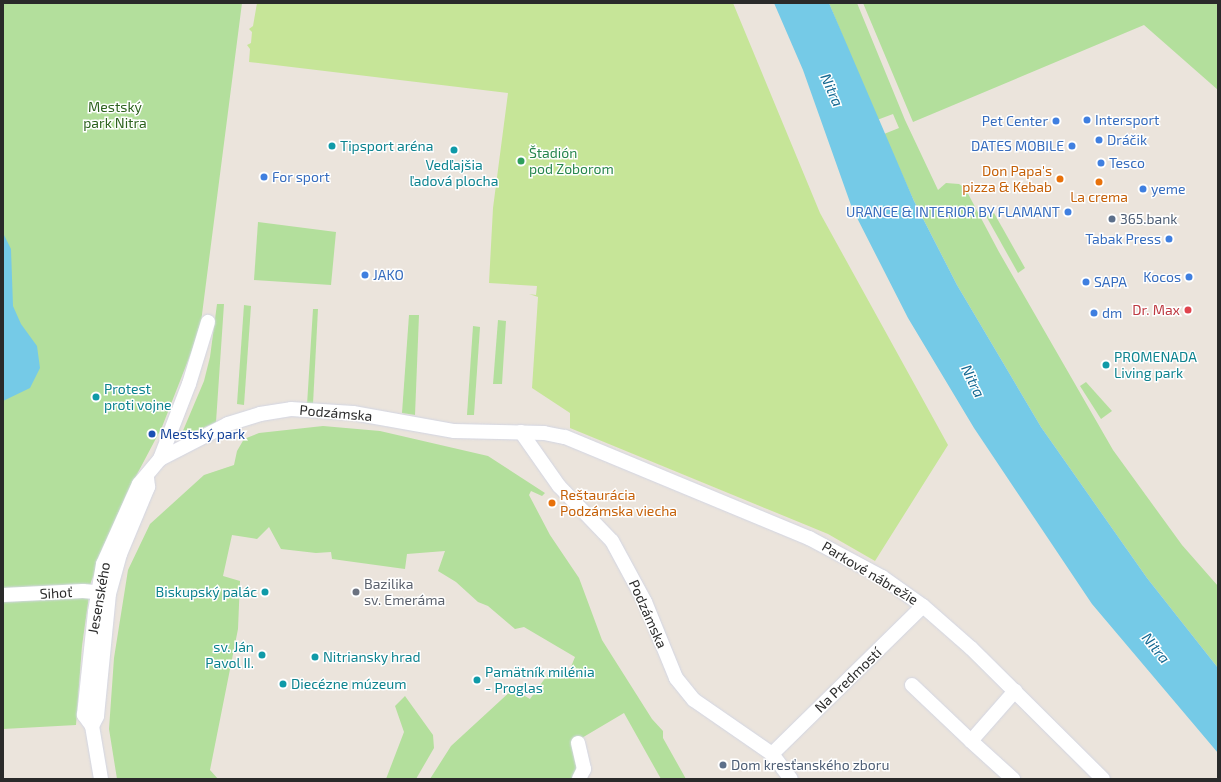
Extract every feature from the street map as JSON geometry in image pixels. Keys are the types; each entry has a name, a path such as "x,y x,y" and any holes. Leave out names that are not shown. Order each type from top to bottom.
{"street":[{"name":"Jesenského","path":"101,779 92,726 97,716 103,564 139,484 147,478 160,459 189,384 208,322"},
{"name":"Podzámska","path":"160,459 228,424 260,414 291,409 353,413 454,431 555,434 608,454"},
{"name":"Podzámska","path":"520,432 559,486 612,541 645,602 676,678 694,700 772,754 792,779"},
{"name":"Parkové nábrežie","path":"608,454 809,538 846,556 923,606 1015,691 1103,779"},
{"name":"Sihoť","path":"3,595 103,592"},
{"name":"Na Predmostí","path":"772,754 923,606"},
{"path":"912,685 1013,779"},
{"path":"972,741 1015,691"},
{"path":"578,744 584,770 579,779"}],"green space":[{"name":"Mestský park Nitra","path":"3,3 242,3 200,330 162,427 126,495 91,582 82,646 76,725 3,729"},
{"path":"257,3 733,3 820,213 948,445 875,561 828,534 570,428 570,413 532,388 538,297 529,294 536,295 537,286 489,283 493,208 508,93 249,62 250,49 247,45 251,43 252,32 249,29 253,26"},
{"path":"829,3 857,3 905,120 938,190 946,183 959,184 965,188 999,252 1113,450 1182,545 1218,586 1218,668 1147,578 1041,427 957,285 914,201 884,134 899,128 893,114 877,120"},
{"path":"863,3 1218,3 1218,90 1144,25 913,122"},
{"path":"994,213 1025,268 1018,273 986,216"},
{"path":"258,222 336,232 331,285 254,280"},
{"path":"217,304 224,304 216,422 185,436 182,433 204,381 210,357"},
{"path":"244,305 251,306 244,405 237,404"},
{"path":"313,309 318,309 313,404 307,405"},
{"path":"409,315 419,315 415,415 402,413"},
{"path":"498,320 506,321 502,384 493,384"},
{"path":"473,326 480,327 474,415 467,415"},
{"path":"1086,382 1112,411 1101,419 1080,386"},
{"path":"323,426 380,431 488,456 545,493 542,496 531,491 529,495 550,535 579,578 602,640 652,719 663,731 663,738 686,779 661,779 624,713 575,742 579,770 574,779 430,779 451,746 513,689 530,699 551,670 566,679 575,657 524,627 515,629 488,606 478,602 456,582 438,571 445,551 407,554 405,569 332,559 331,552 316,553 281,549 269,527 257,539 232,535 223,576 240,581 238,629 210,770 218,779 117,779 109,729 114,658 128,570 150,524 204,475 234,465 237,451 244,439 259,433"},
{"path":"405,696 433,735 434,748 416,779 386,779 404,732 395,706"}],"water":[{"name":"Nitra","path":"774,3 829,3 914,201 957,285 1041,427 1147,578 1218,668 1218,753 1092,604 974,428 908,318 852,208 803,70"},
{"path":"3,233 11,249 13,306 21,324 37,346 40,368 30,388 3,401"}],"place":[{"name":"Intersport","path":"1087,120"},
{"name":"Pet Center","path":"1056,121"},
{"name":"Dráčik","path":"1099,140"},
{"name":"Tipsport aréna","path":"332,146"},
{"name":"DATES MOBILE","path":"1072,146"},
{"name":"Vedľajšia ľadová plocha","path":"454,150"},
{"name":"Štadión pod Zoborom","path":"521,161"},
{"name":"Tesco","path":"1101,163"},
{"name":"For sport","path":"264,177"},
{"name":"Don Papa's pizza & Kebab","path":"1060,179"},
{"name":"La crema","path":"1099,182"},
{"name":"yeme","path":"1143,189"},
{"name":"URANCE & INTERIOR BY FLAMANT","path":"1068,212"},
{"name":"365.bank","path":"1112,219"},
{"name":"Tabak Press","path":"1169,239"},
{"name":"JAKO","path":"365,275"},
{"name":"Kocos","path":"1189,277"},
{"name":"SAPA","path":"1086,282"},
{"name":"Dr. Max","path":"1188,310"},
{"name":"dm","path":"1094,313"},
{"name":"PROMENADA Living park","path":"1106,365"},
{"name":"Protest proti vojne","path":"96,397"},
{"name":"Mestský park","path":"152,434"},
{"name":"Reštaurácia Podzámska viecha","path":"552,503"},
{"name":"Biskupský palác","path":"265,592"},
{"name":"Bazilika sv. Emeráma","path":"356,592"},
{"name":"sv. Ján Pavol II.","path":"262,655"},
{"name":"Nitriansky hrad","path":"315,657"},
{"name":"Pamätník milénia - Proglas","path":"477,680"},
{"name":"Diecézne múzeum","path":"283,684"},
{"name":"Dom kresťanského zboru","path":"723,765"}]}
